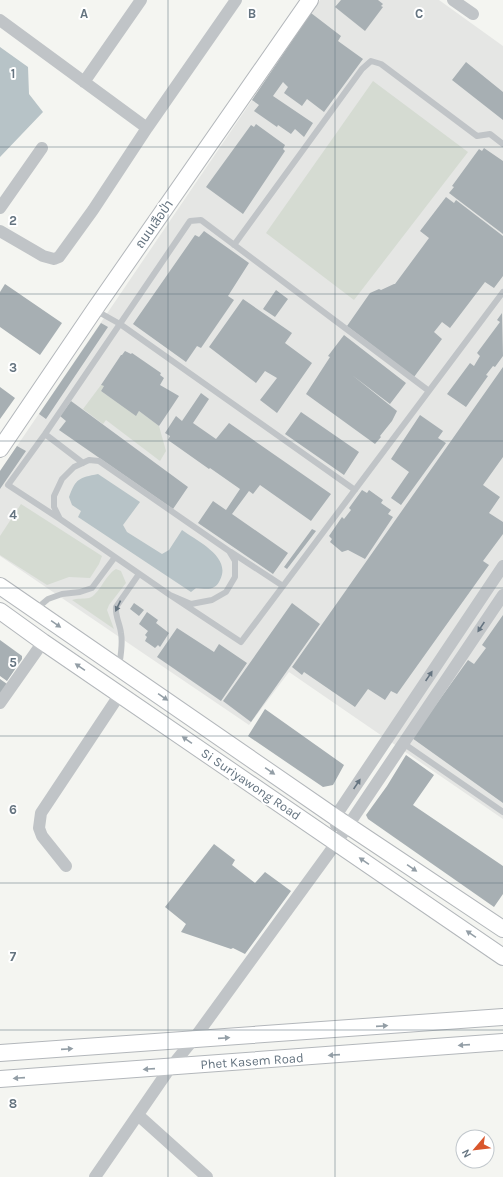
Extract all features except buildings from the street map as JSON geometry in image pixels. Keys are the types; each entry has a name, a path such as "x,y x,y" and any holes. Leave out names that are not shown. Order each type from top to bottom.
{"main road":[{"name":"ถนนเสือป่า","path":"0,449 95,309 310,0"},
{"name":"Si Suriyawong Road","path":"0,586 342,821 503,929"},
{"name":"Si Suriyawong Road","path":"0,611 43,642 503,956"},
{"name":"Phet Kasem Road","path":"0,1053 503,1017"},
{"name":"Phet Kasem Road","path":"0,1079 170,1068 503,1042"}],"street":[{"path":"84,82 141,0"},
{"path":"0,231 43,256 54,259 59,257 93,210 147,128 236,0"},
{"path":"453,0 473,14"},
{"path":"0,20 147,128"},
{"path":"0,208 42,148"},
{"path":"95,1177 170,1068 193,1040 337,842 342,821 456,636 503,566"},
{"path":"342,821 403,743 503,595"},
{"path":"456,636 469,645"},
{"path":"0,703 43,642"},
{"path":"66,866 42,836 39,828 41,813 120,694"},
{"path":"138,1115 207,1177"}],"lane":[{"path":"234,245 362,69 371,62 382,64 477,136 490,134 503,144"},
{"path":"429,391 200,220 190,222 45,434 8,485 241,642 355,490 429,391 503,292"},
{"path":"95,309 120,324 355,490"},
{"path":"45,434 83,463"},
{"path":"60,519 54,507 54,496 62,479 74,467 89,460 99,461 229,551 283,586"},
{"path":"170,595 191,604 212,600 226,592 235,577 235,561 229,551"},
{"path":"35,610 48,599 62,594 80,592 92,588 115,558"},
{"path":"119,667 122,642 121,631 115,613 116,607 139,574"},
{"path":"403,743 503,812"}],"shaded area":[{"path":"320,0 439,0 503,46 503,819 289,672 249,725 0,556 0,471"},
{"path":"0,47 28,67 29,94 43,112 0,157"},
{"path":"373,81 468,152 354,300 266,233"},
{"path":"101,385 104,386 101,391 136,415 139,411 159,426 166,451 160,461 106,420 103,424 83,409"},
{"path":"98,474 140,502 123,525 127,532 162,554 169,550 182,530 211,550 217,557 221,564 222,572 218,584 213,588 196,588 191,592 78,517 81,511 72,505 69,497 71,491 76,482 82,478"},
{"path":"21,504 102,556 90,578 69,577 47,585 0,555 0,536"},
{"path":"116,569 121,571 126,583 109,605 107,610 114,629 72,600 89,598 93,596"}]}
